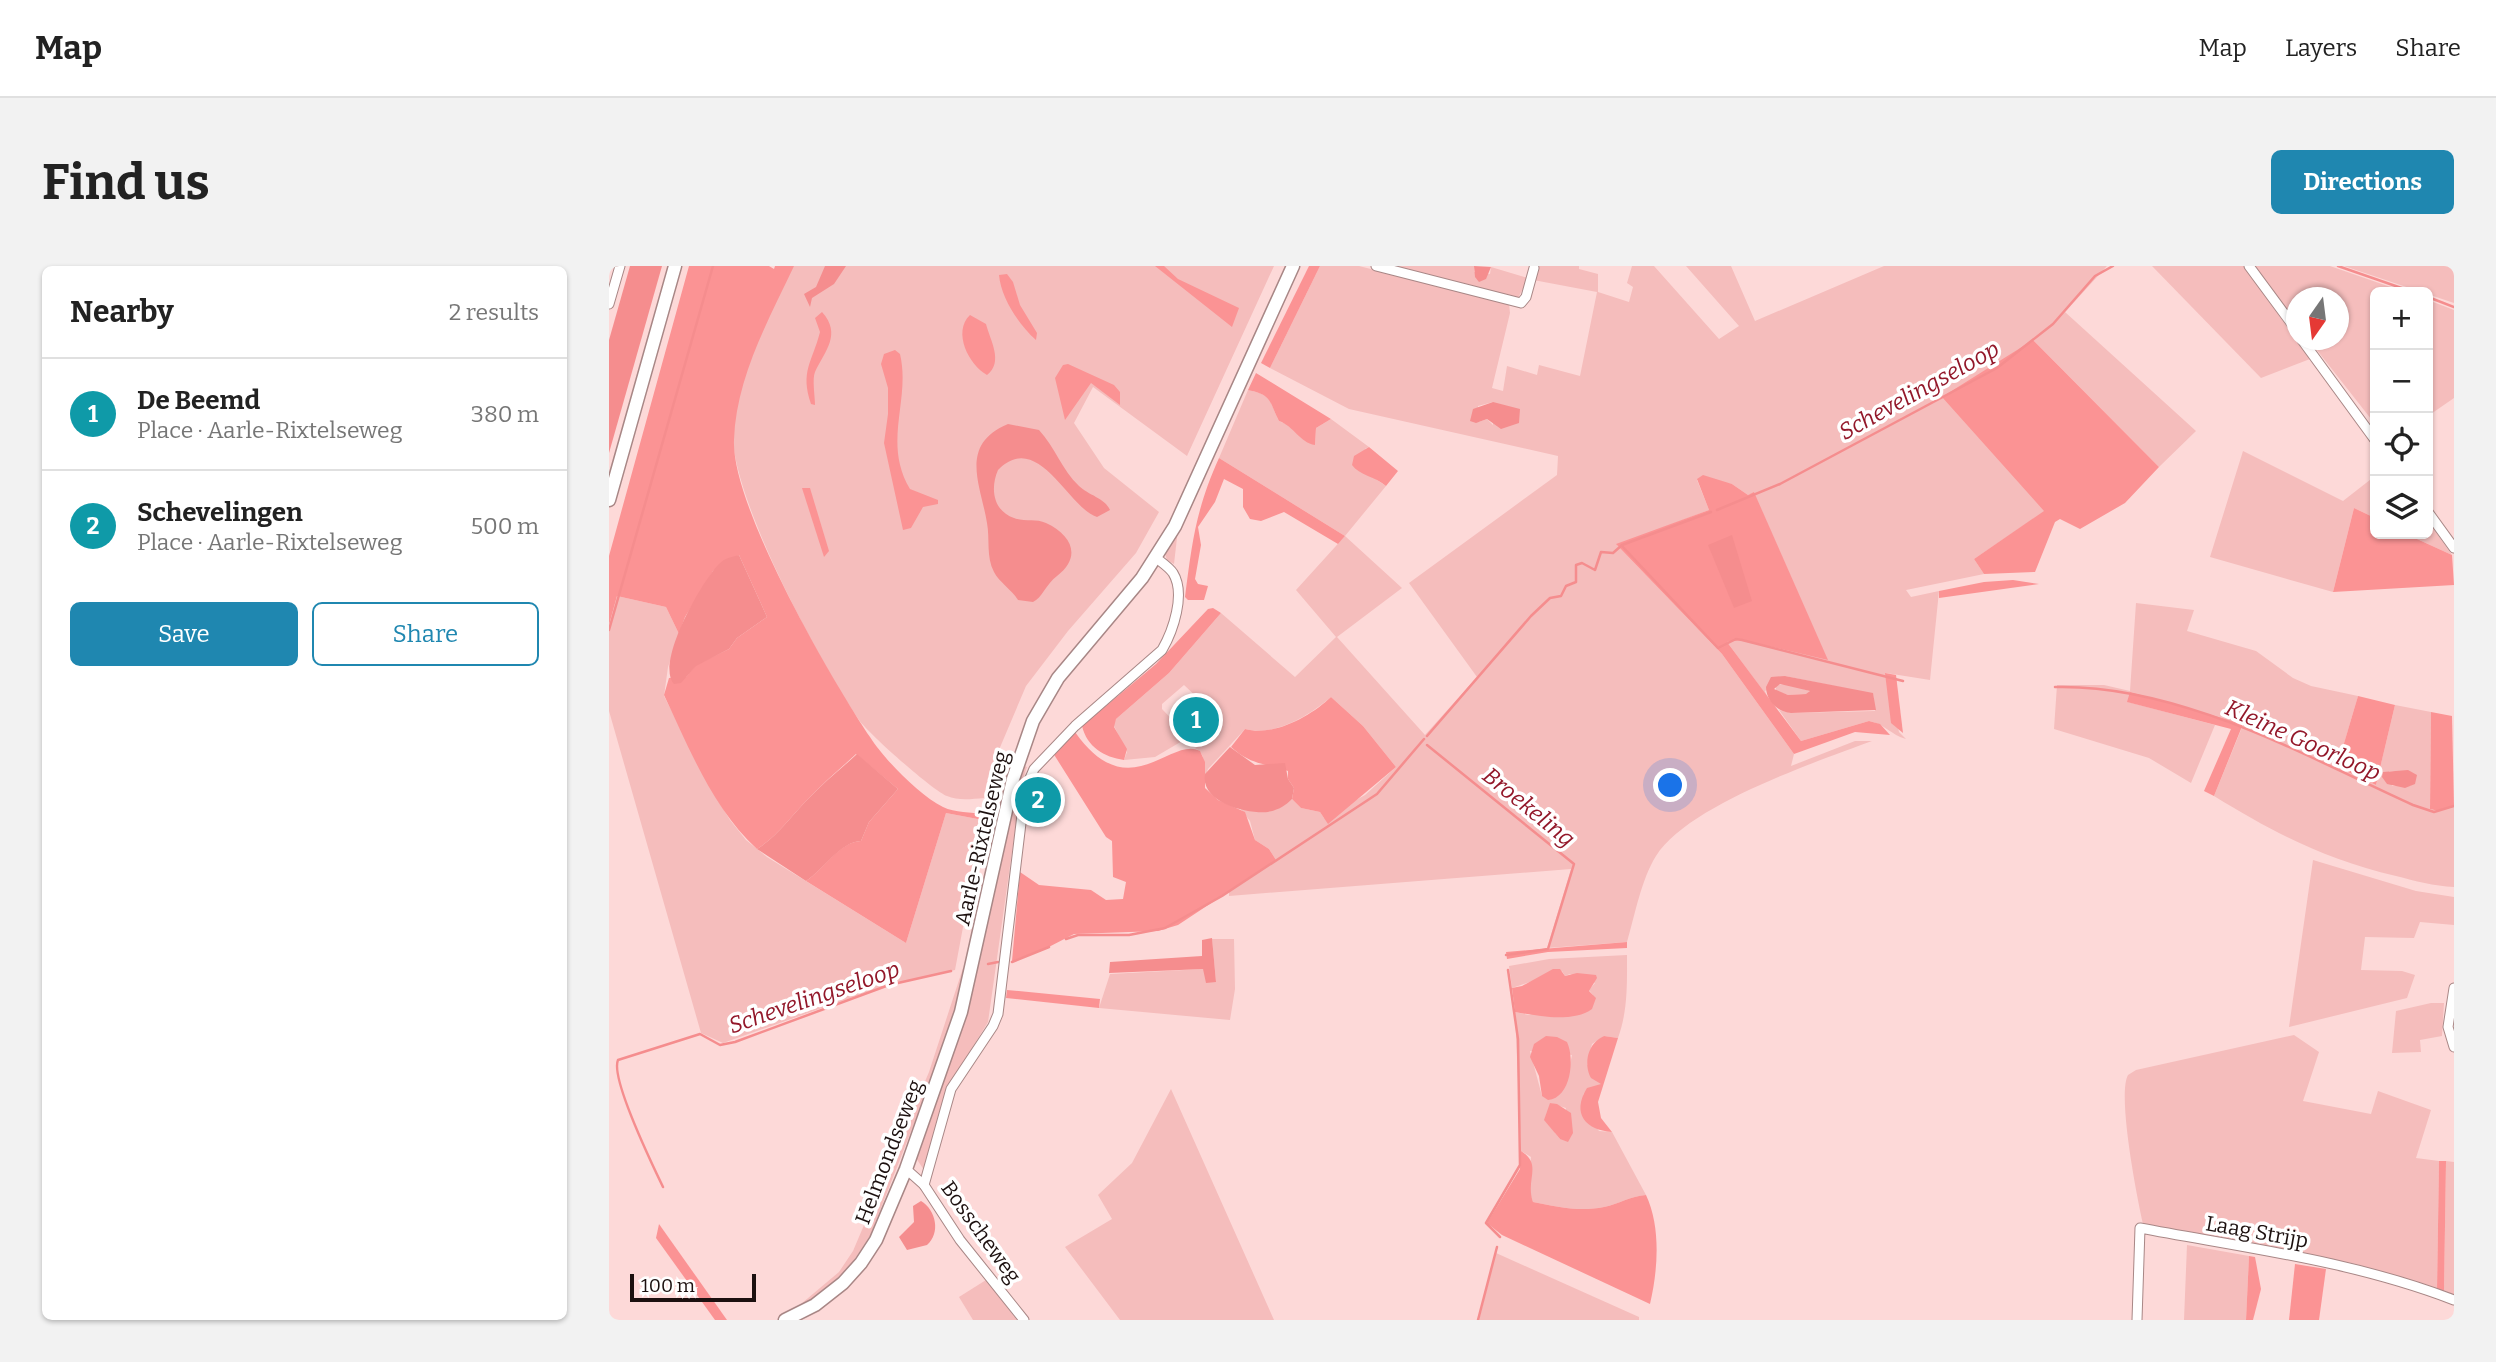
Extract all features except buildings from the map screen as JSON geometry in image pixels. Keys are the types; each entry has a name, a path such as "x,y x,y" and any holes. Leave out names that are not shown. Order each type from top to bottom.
{"street":[{"path":"609,304 620,266"},
{"path":"609,500 675,266"},
{"name":"Aarle-Rixtelseweg","path":"975,961 1013,779 1033,721 1058,678 1156,558 1194,489 1243,372 1293,266"},
{"path":"1376,266 1521,303 1526,297 1534,268"},
{"path":"2249,266 2286,316"},
{"path":"2309,350 2370,433"},
{"path":"2433,519 2454,548"},
{"name":"Aarle-Rixtelseweg","path":"1006,961 1025,790 1034,769 1044,756 1162,650 1169,638 1175,616 1177,584 1173,572 1156,558"},
{"name":"Helmondseweg","path":"785,1320 815,1305 843,1283 861,1263 876,1240 906,1169 949,1050 975,961"},
{"name":"Helmondseweg","path":"924,1185 951,1089 993,1026 1006,961"},
{"path":"2454,988 2448,1027 2454,1046"},
{"name":"Bosscheweg","path":"906,1169 924,1185 960,1240 1024,1320"},
{"name":"Laag Strijp","path":"2137,1320 2140,1228 2339,1265 2406,1282 2454,1300"}],"shaded area":[{"path":"630,266 662,266 609,453 609,340"},
{"path":"689,266 769,266 774,269 775,266 794,266 755,350 736,417 734,440 737,469 749,506 786,592 832,675 876,746 903,776 943,807 984,814 983,820 946,813 906,943 806,881 838,851 861,841 869,822 898,789 856,754 814,793 778,832 757,849 727,816 715,797 664,695 669,678 686,677 696,665 729,649 737,638 767,617 739,555 713,571 685,617 679,634 666,607 617,596 609,625 609,556"},
{"path":"792,266 1274,266 1187,456 1093,387 1074,423 1104,468 1159,512 1136,553 1068,631 1026,686 990,771 984,798 956,799 940,792 901,761 859,720 800,619 759,532 735,454 733,425 748,363"},
{"path":"825,266 846,266 834,284 812,298 810,307 804,294 816,287"},
{"path":"1155,266 1164,266 1178,279 1239,308 1232,327"},
{"path":"1309,266 1320,266 1270,368 1261,363"},
{"path":"1320,266 1359,266 1509,304 1510,313 1492,388 1503,391 1507,366 1537,375 1539,365 1580,376 1597,292 1528,279 1518,298 1390,266 1474,266 1474,272 1490,274 1491,267 1528,278 1533,266 1579,266 1579,269 1598,274 1598,292 1629,302 1633,287 1627,283 1632,266 1654,266 1719,339 1739,326 1686,266 1731,266 1755,321 1884,266 2107,266 2065,312 2196,431 2159,467 2033,340 2002,362 2045,511 1974,559 1984,574 1906,590 1911,597 1939,591 1930,680 1886,673 1899,732 1906,739 1869,721 1801,741 1779,710 1791,713 1875,711 1873,694 1785,676 1765,691 1767,696 1727,642 1742,640 1827,659 1754,493 1748,495 1732,484 1697,480 1709,510 1617,545 1722,654 1794,754 1791,766 1855,741 1872,741 1755,787 1695,819 1672,837 1656,856 1646,876 1627,942 1547,948 1571,869 1229,896 1229,892 1276,860 1269,849 1255,840 1250,821 1239,807 1269,812 1292,799 1301,808 1320,812 1324,818 1365,795 1396,767 1363,726 1331,697 1291,723 1268,730 1245,729 1208,769 1204,780 1203,758 1195,748 1213,739 1217,716 1184,685 1162,704 1162,709 1189,737 1155,757 1124,760 1127,752 1113,724 1116,719 1169,673 1221,613 1295,677 1336,637 1296,590 1345,536 1402,588 1337,637 1425,735 1477,677 1409,583 1557,475 1558,456 1349,409 1270,368","holes":["1493,402 1493,425 1487,419 1479,422 1478,406"]},
{"path":"1474,266 1491,267 1486,279 1479,282 1475,277"},
{"path":"2152,266 2244,266 2286,325 2286,350 2304,350 2310,359 2261,378"},
{"path":"2252,266 2330,266 2391,287 2370,287 2370,418 2317,350 2349,350 2349,287 2286,287 2286,310"},
{"path":"2344,266 2454,266 2454,303 2433,296 2433,287 2406,287"},
{"path":"1007,274 1013,282 1020,305 1037,333 1036,340 1023,327 1007,302 999,275"},
{"path":"2433,302 2454,310 2454,398 2433,413"},
{"path":"822,312 828,320 831,335 827,350 814,375 815,405 811,404 808,393 807,375 820,332 815,318"},
{"path":"970,315 986,324 993,344 995,364 987,375 974,364 965,348 963,330"},
{"path":"2033,340 2159,467 2125,503 2080,529 2060,519 2055,522 2035,572 1984,574 1974,559 2044,511 1942,397"},
{"path":"895,350 900,354 902,371 897,438 902,472 910,489 938,500 938,504 923,507 911,528 903,530 884,443 888,388 881,364 884,354"},
{"path":"1068,364 1114,385 1120,392 1120,405 1091,383 1065,420 1055,378 1063,365"},
{"path":"1256,373 1331,419 1316,428 1315,445 1305,441 1279,421 1266,397 1248,390"},
{"path":"1248,390 1267,397 1279,421 1293,427 1315,445 1316,428 1331,419 1369,447 1365,449 1368,474 1386,486 1345,536 1219,458"},
{"path":"1493,402 1520,409 1519,423 1501,429 1487,419 1476,423 1470,421 1473,409"},
{"path":"1008,424 1039,430 1073,480 1104,502 1110,510 1097,517 1086,511 1052,475 1039,464 1026,459 1013,460 998,470 994,491 1002,510 1014,518 1046,523 1062,534 1071,547 1065,569 1033,602 1018,600 994,572 978,481 978,455 983,443 992,433"},
{"path":"1369,447 1398,471 1386,486 1352,465 1354,456"},
{"path":"2243,451 2343,501 2370,480 2370,516 2354,508 2333,592 2210,557"},
{"path":"1219,458 1345,536 1338,544 1284,512 1261,521 1250,519 1243,507 1243,489 1224,479 1215,502 1198,527 1201,545 1195,579 1198,584 1208,586 1204,600 1188,600 1185,597 1196,526"},
{"path":"1703,475 1732,484 1748,495 1754,492 1828,660 1742,640 1727,642 1801,741 1869,721 1880,724 1890,735 1855,732 1794,754 1722,654 1616,544 1709,510 1697,479"},
{"path":"802,488 810,488 829,551 824,557"},
{"path":"2354,508 2370,516 2370,539 2417,539 2452,555 2454,585 2333,592"},
{"path":"2433,528 2452,555 2417,539 2433,539"},
{"path":"1178,529 1174,564 1167,560 1164,551"},
{"path":"1732,535 1752,601 1734,608 1708,545"},
{"path":"739,555 767,617 737,638 729,649 696,666 681,683 674,684 670,674 670,659 692,605 719,564"},
{"path":"2013,580 2039,584 1939,598 1939,591 1984,582"},
{"path":"617,596 666,607 679,634 668,667 664,696 711,789 746,840 767,857 906,943 946,813 983,820 955,970 879,988 723,1043 701,1033 609,711 609,625"},
{"path":"2136,603 2194,610 2187,631 2256,651 2293,678 2311,686 2358,696 2337,767 2376,785 2395,705 2431,712 2430,809 2439,811 2454,806 2454,887 2403,878 2346,862 2280,834 2214,796 2243,725 2130,692 2128,702 2215,725 2191,783 2149,758 2054,729 2057,685 2104,685 2130,691","holes":["2389,771 2399,771 2411,786 2392,786"]},
{"path":"1213,608 1221,613 1169,673 1116,719 1114,727 1127,749 1124,760 1097,750 1088,740 1082,726 1156,664 1208,609"},
{"path":"1885,673 1896,675 1903,733 1891,723"},
{"path":"1785,676 1873,693 1876,710 1786,712 1774,705 1768,697 1766,687 1771,677","holes":["1780,684 1810,691 1806,694 1788,695 1774,689"]},
{"path":"1787,684 1810,691 1808,694 1788,695 1776,691 1776,685"},
{"path":"2130,692 2243,724 2214,796 2204,791 2231,729 2127,702"},
{"path":"2358,696 2395,705 2376,785 2337,767"},
{"path":"1331,697 1363,726 1396,767 1328,824 1320,812 1301,808 1292,799 1294,788 1288,779 1288,771 1251,760 1231,747 1245,729 1268,730 1291,723 1303,718"},
{"path":"2431,712 2452,716 2454,806 2439,811 2430,809"},
{"path":"1075,732 1095,754 1113,765 1131,768 1176,752 1189,749 1200,751 1205,762 1205,788 1218,800 1245,812 1255,840 1269,849 1276,860 1178,925 1158,931 1074,934 1041,951 1012,961 1020,872 1039,885 1091,890 1106,900 1123,899 1126,882 1113,877 1112,841 1106,837 1053,753"},
{"path":"1230,747 1255,765 1285,763 1288,779 1294,788 1292,799 1275,810 1259,812 1237,808 1217,799 1205,784 1205,774"},
{"path":"857,754 898,789 869,822 861,841 839,851 806,881 757,849 772,838 814,793"},
{"path":"1020,764 1027,767 1022,781 988,1022 954,1078 924,1170 916,1158 973,985"},
{"path":"2408,770 2417,775 2415,784 2405,788 2387,784 2382,777 2383,772"},
{"path":"2313,860 2416,891 2454,897 2454,925 2420,922 2414,938 2365,937 2361,970 2402,971 2415,975 2407,998 2289,1027"},
{"path":"1212,938 1216,982 1206,983 1203,969 1109,973 1110,962 1202,956 1202,940"},
{"path":"1212,939 1234,939 1235,989 1230,1020 1099,1008 1110,974 1203,969 1216,982"},
{"path":"1627,942 1627,948 1548,952 1507,959 1506,952"},
{"path":"1627,955 1624,1017 1618,1038 1604,1036 1592,1044 1587,1064 1603,1085 1584,1093 1581,1106 1599,1131 1612,1132 1646,1195 1604,1207 1586,1209 1533,1202 1528,1187 1531,1157 1521,1151 1515,1012 1529,1015 1593,995 1589,990 1595,983 1570,974 1565,976 1562,971 1512,988 1509,966 1549,959","holes":["1530,1051 1572,1055 1566,1084 1542,1096","1550,1103 1566,1108 1560,1139 1555,1133"]},
{"path":"963,968 967,970 937,1065 870,1236 846,1272 811,1301 801,1304 839,1272 853,1251 929,1072"},
{"path":"1553,969 1560,969 1565,976 1577,973 1596,975 1597,978 1589,991 1596,998 1592,1009 1565,1017 1515,1012 1512,988 1522,986"},
{"path":"1007,990 1100,999 1099,1008 1006,998"},
{"path":"2431,1003 2444,1003 2442,1036 2420,1040 2421,1052 2392,1053 2396,1011"},
{"path":"2294,1035 2319,1052 2303,1101 2371,1114 2378,1091 2431,1110 2416,1158 2439,1161 2437,1289 2356,1264 2143,1224 2126,1124 2125,1086 2128,1075 2136,1070"},
{"path":"1546,1036 1567,1042 1571,1058 1566,1085 1556,1098 1548,1100 1542,1096 1539,1076 1530,1057 1534,1044"},
{"path":"1604,1036 1618,1038 1598,1102 1601,1118 1612,1132 1588,1124 1581,1113 1582,1097 1587,1088 1601,1084 1591,1078 1587,1060 1594,1043"},
{"path":"1171,1089 1274,1320 1120,1320 1065,1247 1112,1219 1098,1195 1132,1163"},
{"path":"1550,1103 1557,1104 1571,1113 1573,1133 1568,1142 1560,1139 1544,1120"},
{"path":"1521,1151 1531,1162 1533,1202 1586,1209 1604,1207 1646,1195 1654,1221 1657,1249 1650,1304 1502,1235 1487,1223 1520,1169"},
{"path":"2439,1161 2446,1161 2444,1291 2437,1289"},
{"path":"2446,1161 2454,1162 2454,1295 2444,1291"},
{"path":"921,1201 933,1216 934,1234 927,1245 907,1250 899,1237 914,1222 913,1206"},
{"path":"659,1224 727,1320 715,1320 656,1238"},
{"path":"2187,1245 2249,1256 2246,1320 2184,1320"},
{"path":"1496,1253 1639,1317 1639,1320 1479,1320"},
{"path":"2249,1256 2255,1257 2261,1289 2253,1320 2246,1320"},
{"path":"2295,1264 2326,1269 2319,1320 2289,1320"},
{"path":"986,1280 1017,1320 973,1320 959,1297"}],"waterway":[{"path":"609,630 713,266"},
{"name":"Schevelingseloop","path":"1717,510 1780,484 1997,368 2053,324 2095,276 2113,266"},
{"name":"Schevelingseloop","path":"2338,266 2399,287"},
{"name":"Schevelingseloop","path":"2433,299 2454,307"},
{"name":"Schevelingseloop","path":"1427,736 1531,616 1550,598 1561,596 1566,586 1576,582 1576,565 1582,563 1595,570 1601,552 1613,553 1622,545 1711,512"},
{"path":"1622,546 1718,648 1736,639 1742,640 1903,681"},
{"name":"Kleine Goorloop","path":"2055,687 2101,689 2148,697 2194,710 2284,745 2413,805 2434,812 2454,806"},
{"name":"Schevelingseloop","path":"1066,939 1078,935 1129,935 1165,928 1222,896 1377,794 1424,739"},
{"name":"Broekeling","path":"1427,745 1574,864 1548,949 1506,955"},
{"name":"Schevelingseloop","path":"1012,962 1049,947"},
{"name":"Schevelingseloop","path":"988,964 998,962"},
{"name":"Broekeling","path":"1500,1237 1486,1223 1520,1165 1518,1039 1508,970"},
{"name":"Schevelingseloop","path":"663,1187 626,1103 617,1070 618,1060 700,1034 720,1045 735,1042 889,985 951,971"},
{"name":"Broekeling","path":"1478,1320 1497,1247"}],"place":[{"name":"De Beemd","path":"1196,720"},
{"name":"Schevelingen","path":"1038,800"}]}
